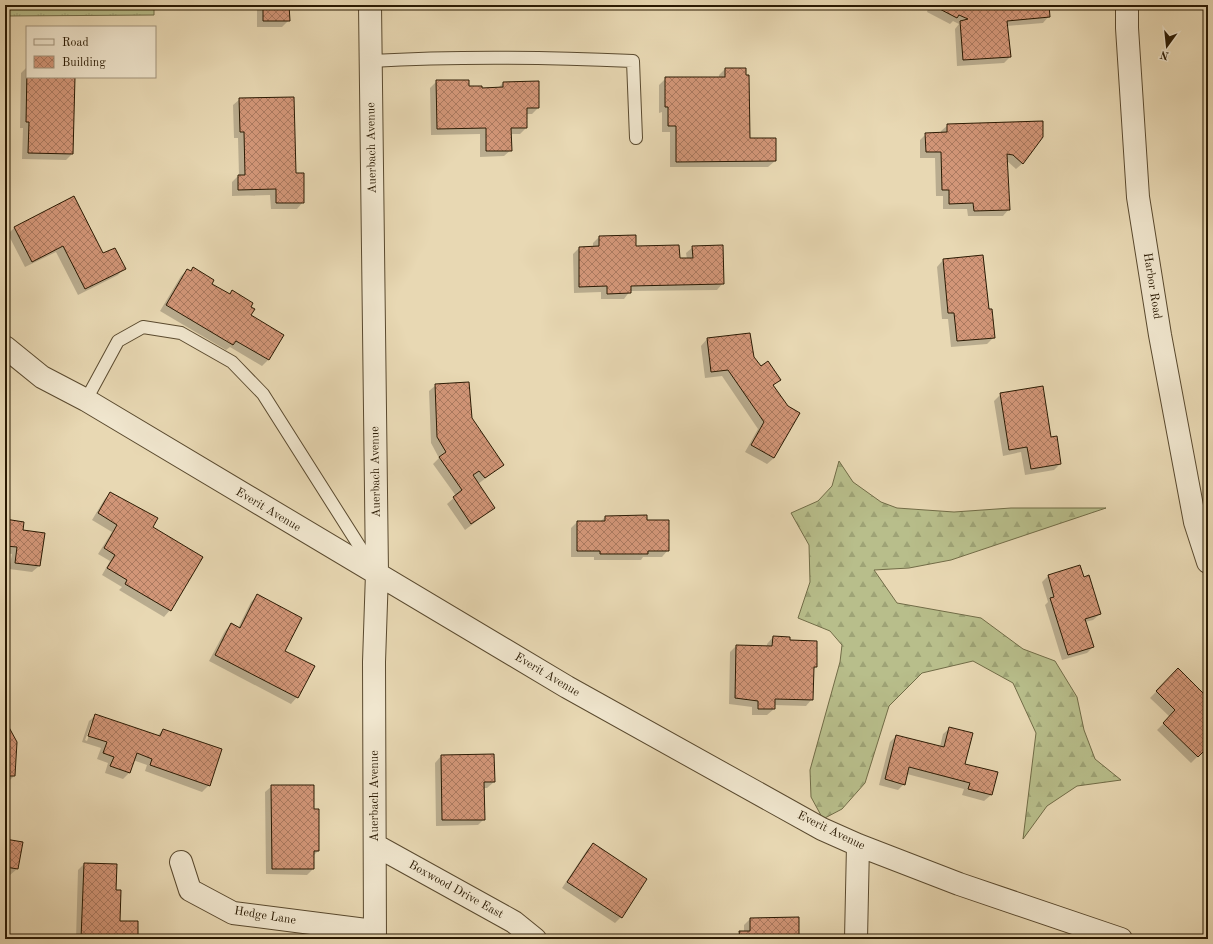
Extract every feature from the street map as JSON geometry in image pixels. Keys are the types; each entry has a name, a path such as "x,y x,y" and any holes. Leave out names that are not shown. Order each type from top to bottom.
{"street":[{"name":"Auerbach Avenue","path":"370,5 377,573 374,662 375,935"},
{"name":"Harbor Road","path":"1127,5 1126,28 1138,197 1160,335 1195,522 1208,562"},
{"name":"Everit Avenue","path":"5,347 42,377 86,400 286,521 377,573 567,687 822,829 858,845 959,884 1121,939"},
{"name":"Boxwood Drive East","path":"375,845 514,922 535,939"},
{"path":"856,939 858,845"},
{"name":"Hedge Lane","path":"181,862 190,890 233,913 375,935"}],"lane":[{"path":"371,61 440,57 578,58 633,61 636,138"},
{"path":"86,400 118,341 143,328 181,332 232,362 264,394 377,573"}],"green space":[{"path":"5,5 154,5 154,15 5,16"},
{"path":"839,461 853,482 881,502 897,508 954,512 1011,508 1106,508 951,560 909,568 874,570 897,603 981,618 1023,649 1055,661 1077,697 1084,730 1095,759 1121,780 1077,786 1047,806 1023,839 1036,733 1013,683 973,661 922,673 889,706 865,783 842,809 823,819 811,797 810,770 840,662 842,645 830,631 798,618 810,582 809,545 791,513 818,501 832,486"}],"building":[{"path":"263,5 289,5 290,21 263,21"},
{"path":"932,5 1049,5 1050,17 1007,21 1011,57 963,60 960,21 968,19 959,15 957,18"},
{"path":"725,68 746,68 746,75 749,75 750,138 776,138 776,161 676,162 676,126 668,126 668,107 665,107 665,77 725,77"},
{"path":"27,78 75,78 73,154 28,153 29,122 26,122"},
{"path":"436,80 469,80 469,86 482,86 482,88 503,87 503,82 539,81 539,108 527,108 527,128 511,128 512,151 486,151 486,128 437,129"},
{"path":"294,97 296,173 304,173 304,203 276,203 276,189 238,190 238,175 245,175 244,132 240,132 239,98"},
{"path":"1043,121 1043,137 1023,164 1013,155 1007,154 1010,210 974,211 973,203 949,204 949,190 942,190 941,152 926,152 925,133 947,132 947,124"},
{"path":"74,196 103,253 115,248 126,269 85,289 63,246 32,262 14,227"},
{"path":"636,235 636,246 679,245 680,258 693,258 692,246 723,245 724,284 631,286 631,293 607,294 607,286 579,287 579,247 599,246 599,236"},
{"path":"983,255 989,309 992,309 995,338 957,341 954,313 948,313 943,259"},
{"path":"193,267 214,280 212,284 230,294 232,290 253,303 251,307 255,309 251,315 284,335 269,360 236,341 233,345 166,305 187,269 191,271"},
{"path":"750,333 754,357 761,366 768,361 781,380 773,385 788,406 800,413 774,458 751,445 764,422 728,370 711,372 707,338"},
{"path":"469,382 472,418 504,465 485,478 479,471 473,475 495,508 471,524 453,497 462,490 439,457 446,452 437,437 435,384"},
{"path":"1043,386 1051,437 1057,436 1061,464 1031,469 1027,447 1009,450 1000,393"},
{"path":"110,492 158,518 153,527 203,557 171,611 125,584 127,580 107,568 115,555 104,548 117,525 98,513"},
{"path":"647,515 647,520 669,520 669,551 648,551 648,554 600,554 600,551 577,551 577,521 605,521 605,516"},
{"path":"5,519 24,522 23,530 45,533 40,566 15,563 17,547 5,546"},
{"path":"1080,565 1084,577 1089,575 1101,614 1085,619 1094,647 1068,655 1050,598 1054,597 1048,575"},
{"path":"257,594 302,618 285,651 315,666 298,698 215,655 231,623 240,628"},
{"path":"773,636 790,637 790,640 817,641 817,667 814,667 813,700 775,699 775,709 758,709 758,701 735,698 736,645 772,646"},
{"path":"1178,668 1208,698 1208,728 1204,731 1208,735 1208,747 1198,757 1163,723 1175,710 1156,691"},
{"path":"95,714 160,736 163,729 222,749 210,786 150,765 152,759 137,753 130,773 110,766 114,757 103,753 107,742 88,736"},
{"path":"5,720 17,742 15,776 5,776"},
{"path":"949,727 973,733 965,764 998,772 992,795 968,789 970,783 909,767 905,785 885,779 896,735 944,747"},
{"path":"494,754 495,782 484,782 485,820 442,820 441,755"},
{"path":"271,785 314,785 314,809 319,809 319,851 314,851 314,869 272,869"},
{"path":"5,839 23,842 18,869 5,867"},
{"path":"593,843 647,879 622,918 567,882"},
{"path":"84,863 117,864 116,890 121,890 120,921 138,921 138,939 81,939"},
{"path":"799,917 799,939 740,939 739,931 750,931 750,918"}]}
